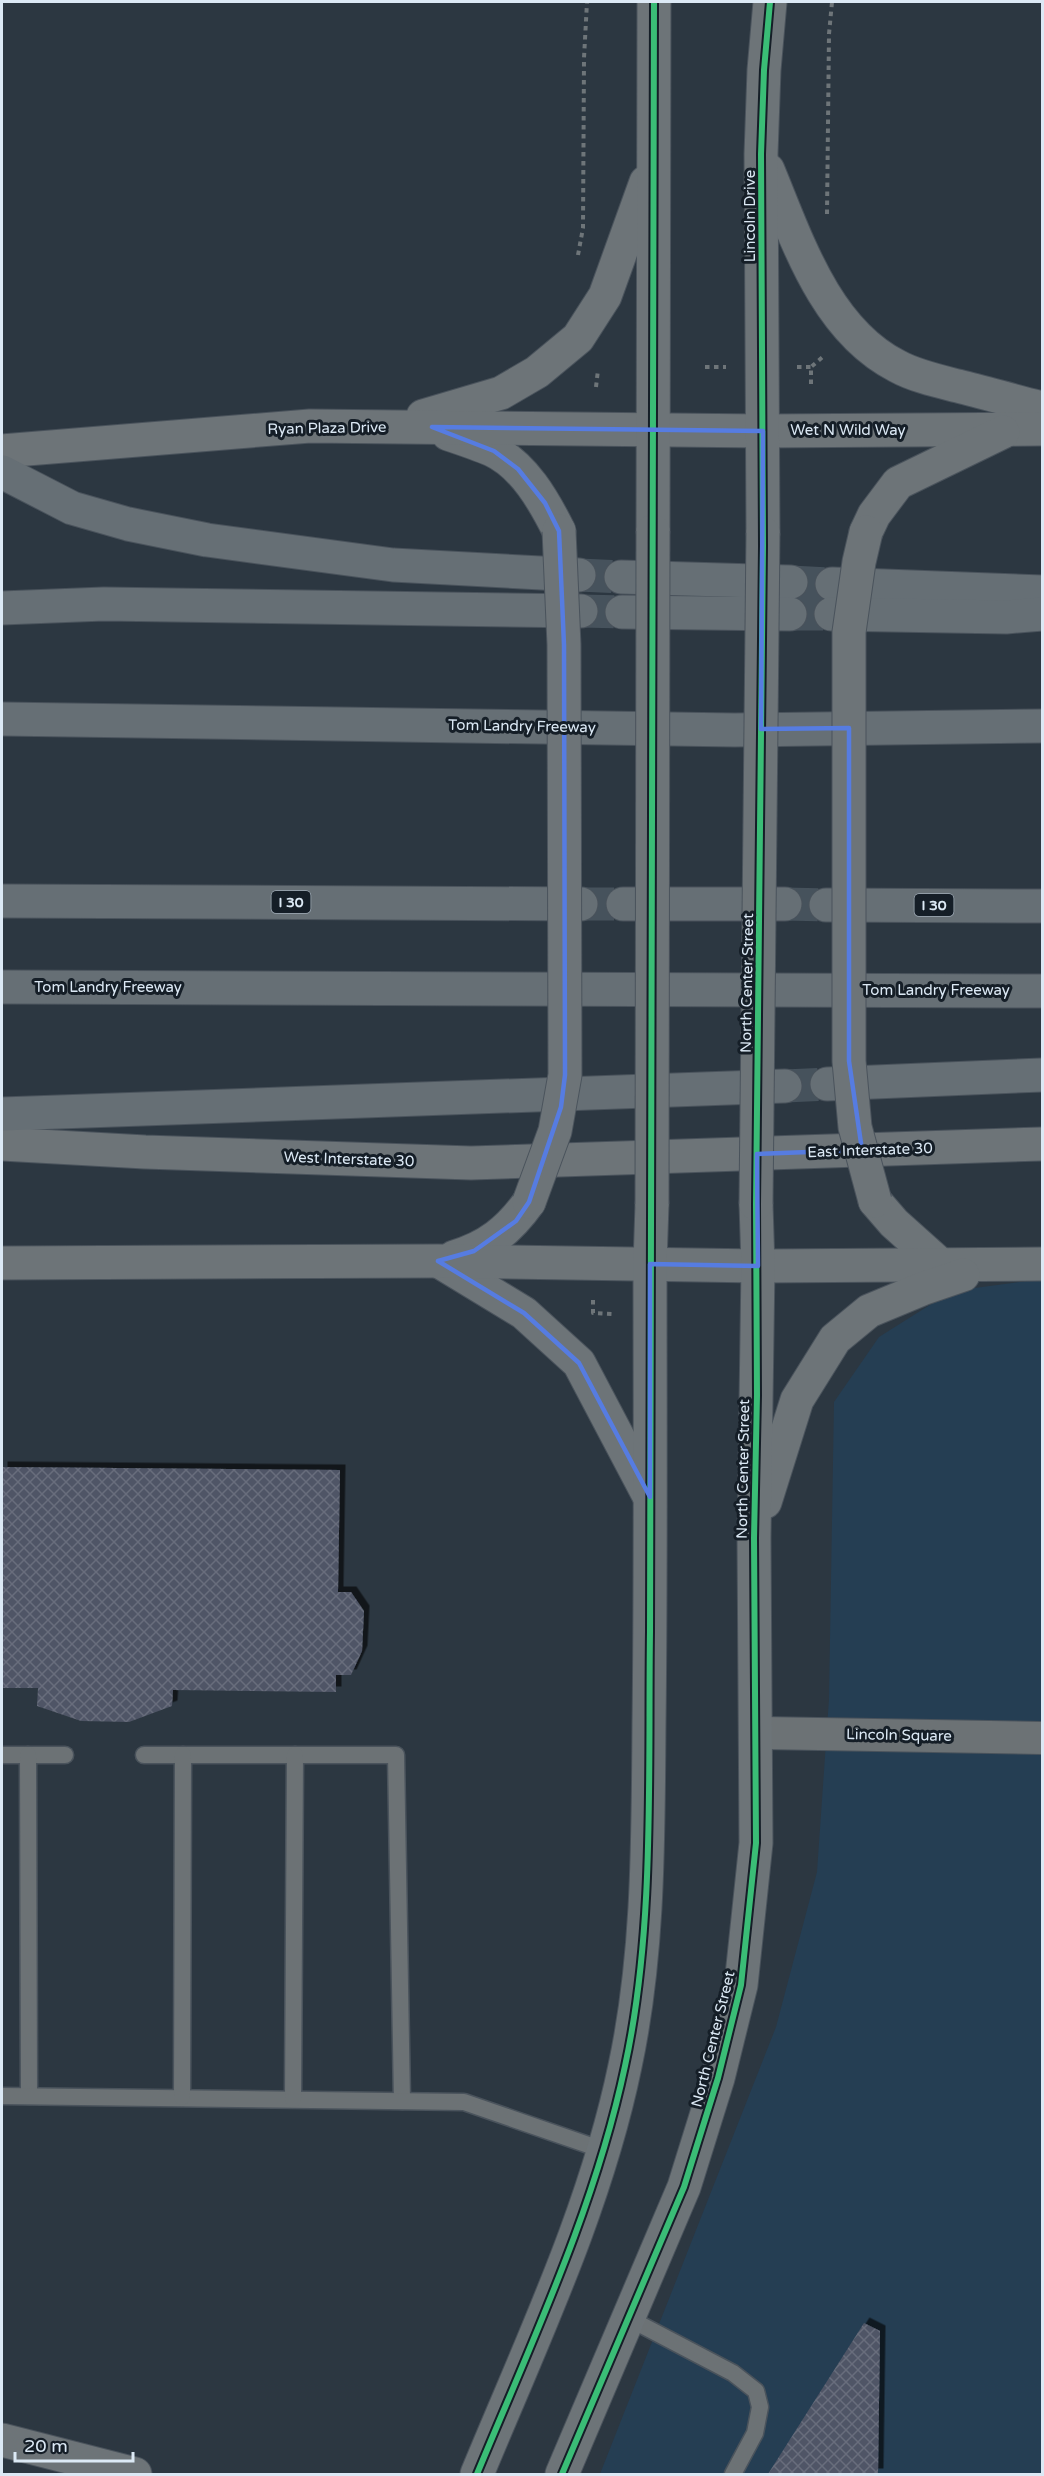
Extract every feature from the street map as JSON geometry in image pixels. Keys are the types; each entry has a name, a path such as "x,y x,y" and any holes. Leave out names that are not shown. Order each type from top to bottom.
{"highway":[{"path":"2,472 72,508 128,524 207,540 393,565 579,575"},
{"path":"621,577 791,582"},
{"path":"1042,592 832,599 1006,617 1042,614"},
{"path":"2,608 104,604 581,611"},
{"path":"622,612 790,615"},
{"name":"Tom Landry Freeway","path":"2,719 735,730 1042,726"},
{"name":"I 30","path":"2,901 581,904"},
{"path":"623,904 785,904"},
{"name":"I 30","path":"826,905 1042,906"},
{"name":"Tom Landry Freeway","path":"2,987 1042,990"},
{"path":"827,1084 1042,1075"},
{"path":"2,1114 785,1086"}],"main road":[{"path":"477,2475 566,2258 603,2150 614,2113 634,2017 643,1932 648,1829 652,1204 654,2"},
{"name":"Lincoln Drive","path":"763,431 761,154 764,70 770,2"},
{"path":"761,154 808,267 840,317 865,345 897,367 933,380 1042,408"},
{"path":"388,427 501,393 537,372 578,338 604,296 654,160"},
{"name":"Ryan Plaza Drive","path":"2,451 310,426 654,428"},
{"path":"432,428 494,451 518,469 545,503 559,531 564,645 565,1075 555,1131 529,1202 516,1221 496,1239 474,1251 438,1261"},
{"name":"Wet N Wild Way","path":"654,428 763,431 1042,429"},
{"path":"942,1266 894,1223 875,1201 855,1127 849,1061 849,632 859,562 867,532 874,515 898,483 1010,429"},
{"name":"North Center Street","path":"562,2475 684,2187 718,2078 741,1985 756,1843 754,1538 763,431"},
{"name":"West Interstate 30","path":"2,1144 145,1152 471,1163 697,1155"},
{"name":"East Interstate 30","path":"697,1155 1042,1144"},
{"path":"438,1261 524,1313 579,1363 650,1497"},
{"path":"2,1263 438,1261 758,1266 1042,1264"},
{"path":"754,1538 797,1400 835,1339 869,1311 922,1289 992,1265"},
{"path":"2,2440 135,2475"}],"street":[{"name":"Lincoln Square","path":"755,1733 1042,1737"}],"lane":[{"path":"2,1755 65,1755"},
{"path":"27,1755 29,2096"},
{"path":"144,1755 396,1755 402,2101"},
{"path":"182,2097 183,1755"},
{"path":"293,2099 295,1755"},
{"path":"2,2096 464,2102 603,2150"},
{"path":"628,2318 733,2373 756,2391 760,2407 755,2433 733,2475"}],"path":[{"path":"577,258 583,228 584,58 587,2"},
{"path":"827,226 832,2"},
{"path":"795,367 811,367 832,348"},
{"path":"596,387 599,366"},
{"path":"705,367 729,367"},
{"path":"811,367 811,384"},
{"path":"593,1295 593,1313 613,1314"}],"highlighted area":[{"path":"432,427 763,431 761,729 849,728 849,1061 862,1150 757,1154 758,1266 650,1264 650,1497 579,1363 524,1313 438,1261 474,1251 516,1221 529,1202 561,1107 565,1075 564,645 559,531 545,503 518,469 494,451"}],"shaded area":[{"path":"1042,1279 1042,2474 600,2474 776,2027 817,1872 829,1699 834,1402 879,1337 952,1291"}],"building":[{"path":"2,1467 340,1470 338,1592 351,1592 364,1611 362,1651 351,1675 336,1675 336,1692 173,1690 172,1706 129,1722 81,1721 37,1706 38,1688 2,1688"},
{"path":"864,2323 880,2331 878,2474 768,2474"}],"tunnel":[{"path":"579,575 621,577"},
{"path":"791,582 832,584"},
{"path":"581,611 622,612"},
{"path":"790,614 831,614"},
{"path":"581,904 623,904"},
{"path":"785,904 826,905"},
{"path":"785,1086 827,1084"}],"cycle path":[{"path":"477,2474 540,2324 597,2171 625,2066 635,2014 646,1906 650,1632 654,2"},
{"path":"562,2474 684,2187 718,2078 741,1985 756,1843 754,1538 763,546 761,154 764,70 770,2"}]}
